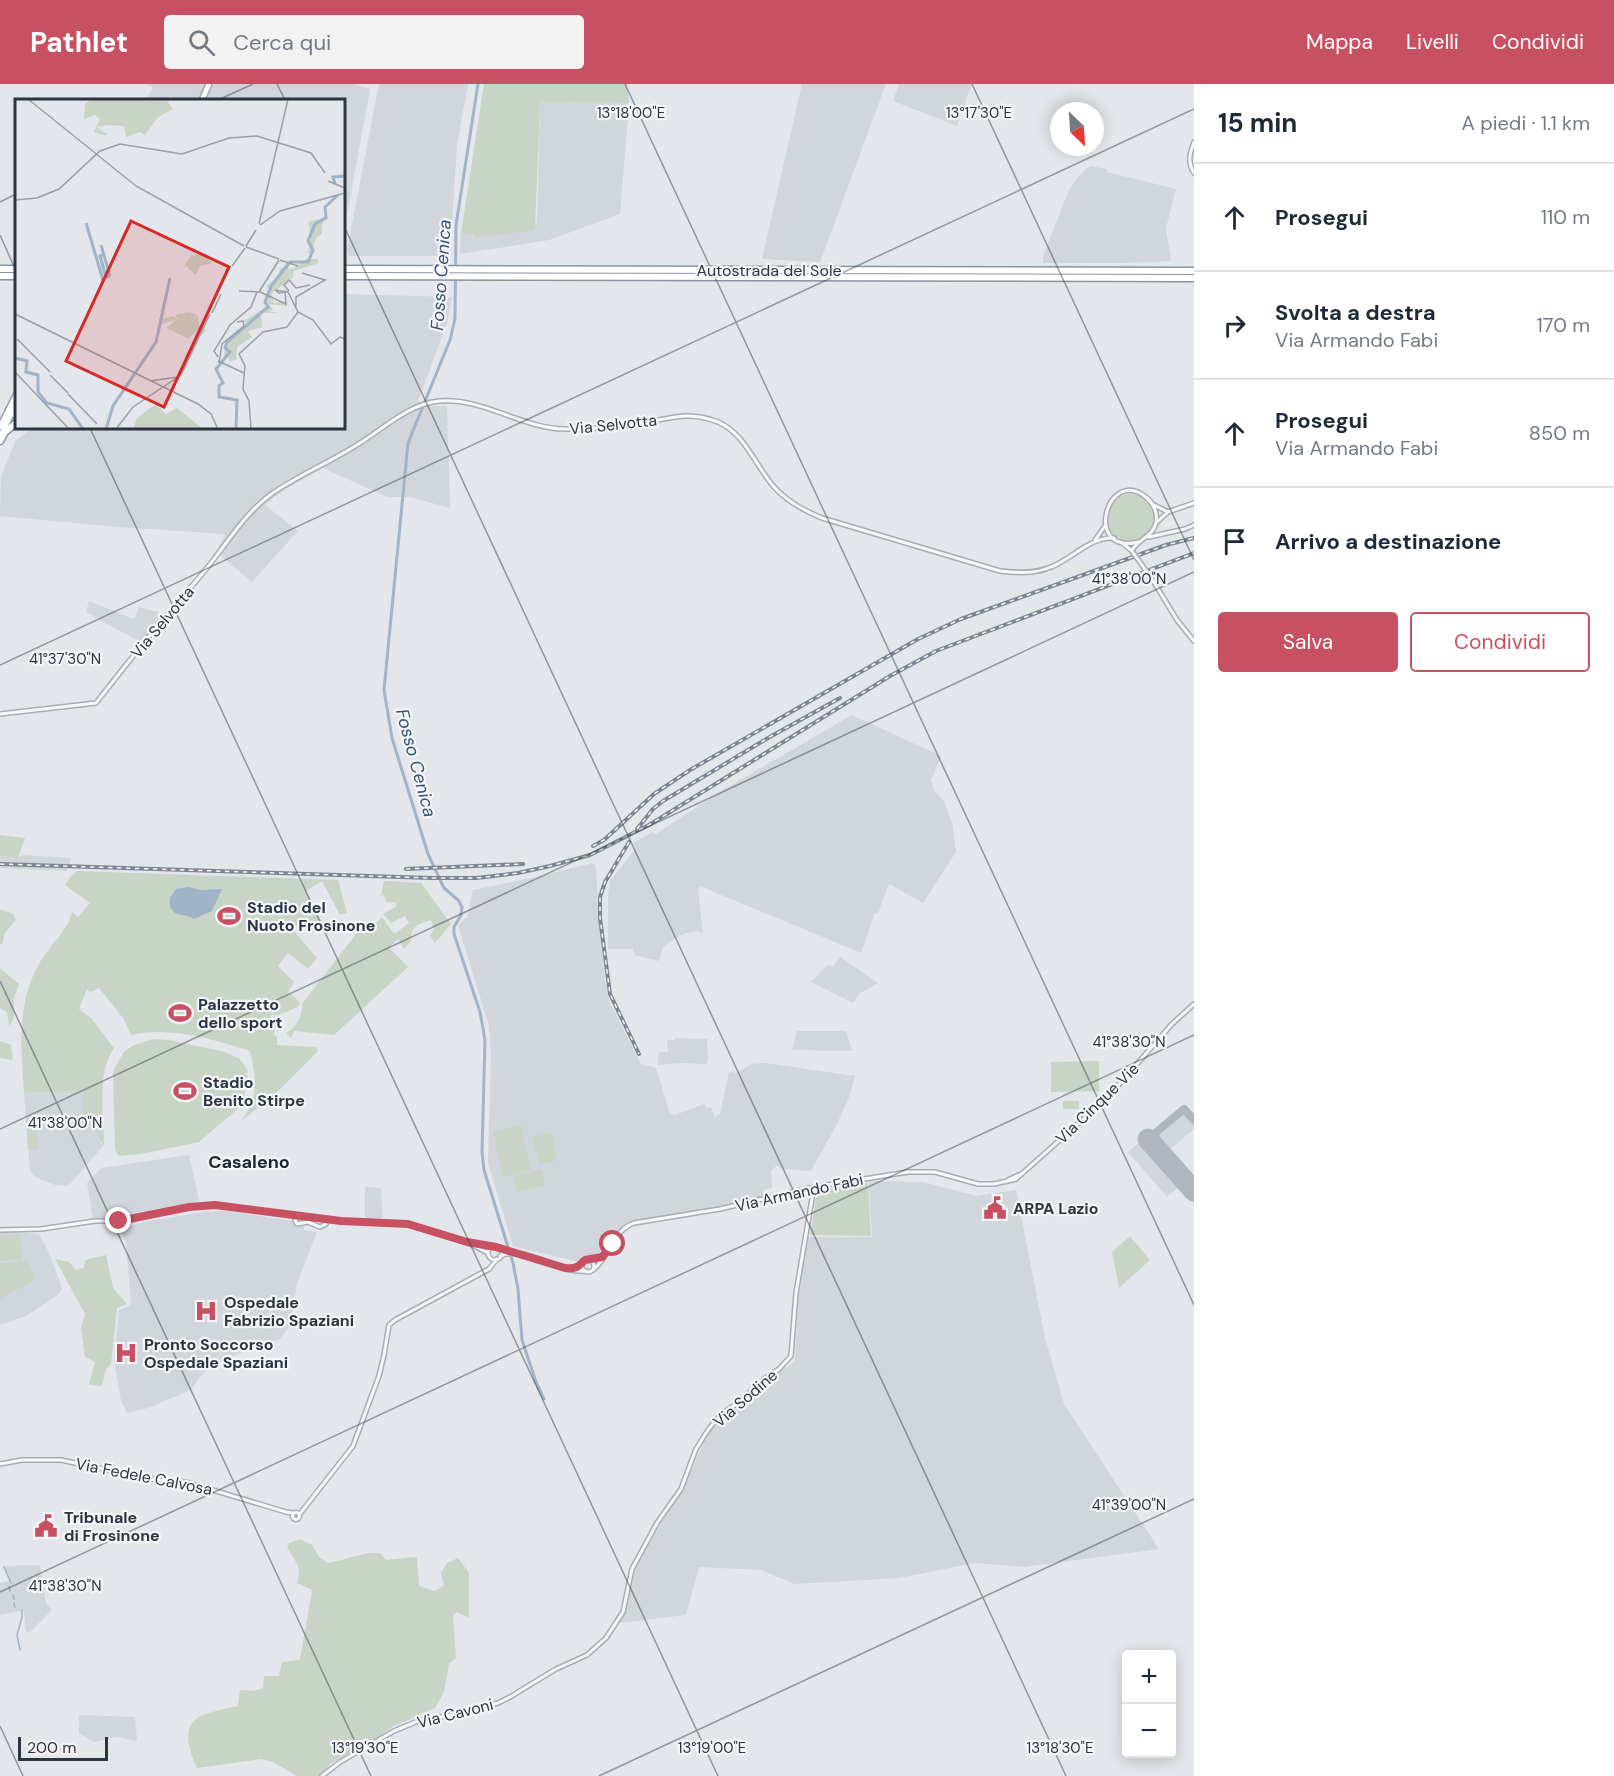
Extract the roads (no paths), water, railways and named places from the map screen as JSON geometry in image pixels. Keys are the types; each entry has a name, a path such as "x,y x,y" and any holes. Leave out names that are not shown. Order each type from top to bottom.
{"highway":[{"name":"Autostrada del Sole","path":"345,268 467,274 1194,278"},
{"name":"Autostrada del Sole","path":"467,274 1194,271"},
{"name":"Autostrada del Sole","path":"345,276 446,273"},
{"path":"0,439 15,424"}],"main road":[{"path":"202,99 209,84"},
{"path":"0,427 14,409"},
{"path":"0,439 14,409"}],"street":[{"path":"1194,142 1189,155 1194,173"},
{"name":"Via Selvotta","path":"0,714 96,703 166,615 212,562 228,538 269,496 356,446 416,407 429,403 455,401 480,406 533,424 560,429 594,429 685,415 702,416 721,423 736,434 776,490 803,510 822,518 1000,571 1017,573 1049,568 1092,543 1105,538 1114,538"},
{"path":"1168,512 1152,504 1140,494 1130,492 1119,494 1108,505 1104,518 1114,538 1132,551 1176,618 1194,640"},
{"path":"1132,551 1134,546 1151,532 1155,524 1168,512 1194,503"},
{"path":"1152,504 1156,513 1155,524"},
{"name":"Via Selvotta","path":"1092,543 1100,536 1106,525"},
{"path":"1144,539 1194,525"},
{"path":"1122,542 1139,542"},
{"name":"Via Cinque Vie","path":"1005,1181 1023,1173 1104,1100 1172,1024 1194,1004"},
{"name":"Via Armando Fabi","path":"593,1270 603,1261 625,1228 631,1224 719,1209 814,1187 920,1171 938,1173 975,1184 994,1184 1005,1181"},
{"name":"Via Sodine","path":"614,1627 624,1608 632,1569 657,1523 681,1489 696,1449 708,1430 721,1414 738,1403 791,1356 796,1293 814,1187"},
{"path":"0,1230 95,1221 122,1221 189,1207 209,1206 341,1221 408,1224 467,1242 584,1272 593,1270 595,1266 592,1260"},
{"path":"272,1213 295,1220 297,1224 308,1222 320,1227 341,1221"},
{"path":"295,1220 299,1216"},
{"path":"322,1218 326,1224"},
{"path":"467,1242 499,1258"},
{"path":"486,1271 490,1264 489,1249 493,1247"},
{"path":"499,1249 499,1258"},
{"path":"486,1271 506,1252"},
{"path":"565,1268 576,1268 585,1260 599,1259 606,1254"},
{"path":"582,1265 584,1272"},
{"name":"Via Fedele Calvosa","path":"0,1464 53,1458 149,1479 186,1482 296,1515 305,1509 353,1446 378,1377 389,1325 486,1271"},
{"name":"Via Cavoni","path":"322,1776 340,1762 394,1731 418,1721 498,1703 510,1697 556,1669 586,1655 614,1627"}],"water":[{"path":"188,887 201,890 222,889 212,911 194,919 175,913 170,907 170,898 176,889"}],"waterway":[{"name":"Fosso Cenica","path":"478,84 456,225 455,319 450,340 408,443 384,690 392,738 428,854 444,888 458,900 462,907 461,915 454,927 454,934 480,1012 485,1040 482,1152 484,1170 513,1263 518,1289 522,1340 544,1399"},
{"path":"4,1567 11,1583"},
{"path":"9,1587 10,1591"},
{"path":"13,1595 14,1599"},
{"path":"14,1603 15,1607"},
{"path":"20,1650 17,1635 22,1610"}],"railway":[{"path":"593,846 604,840 654,794 690,770 918,639 961,619 1166,545 1194,538"},
{"path":"0,864 431,878 477,878 550,866 590,855 649,825 890,676 936,651 1194,553"},
{"path":"637,829 653,809 663,801 840,698"},
{"path":"629,842 605,882 600,897 600,918 610,994 639,1054"},
{"path":"406,869 523,864"}],"place":[{"name":"Stadio del Nuoto Frosinone","path":"229,916"},
{"name":"Palazzetto dello sport","path":"180,1013"},
{"name":"Stadio Benito Stirpe","path":"185,1091"},
{"name":"ARPA Lazio","path":"995,1208"},
{"name":"Ospedale Fabrizio Spaziani","path":"206,1311"},
{"name":"Pronto Soccorso Ospedale Spaziani","path":"126,1353"},
{"name":"Tribunale di Frosinone","path":"46,1526"}],"district":[{"name":"Casaleno","path":"249,1162"}]}
